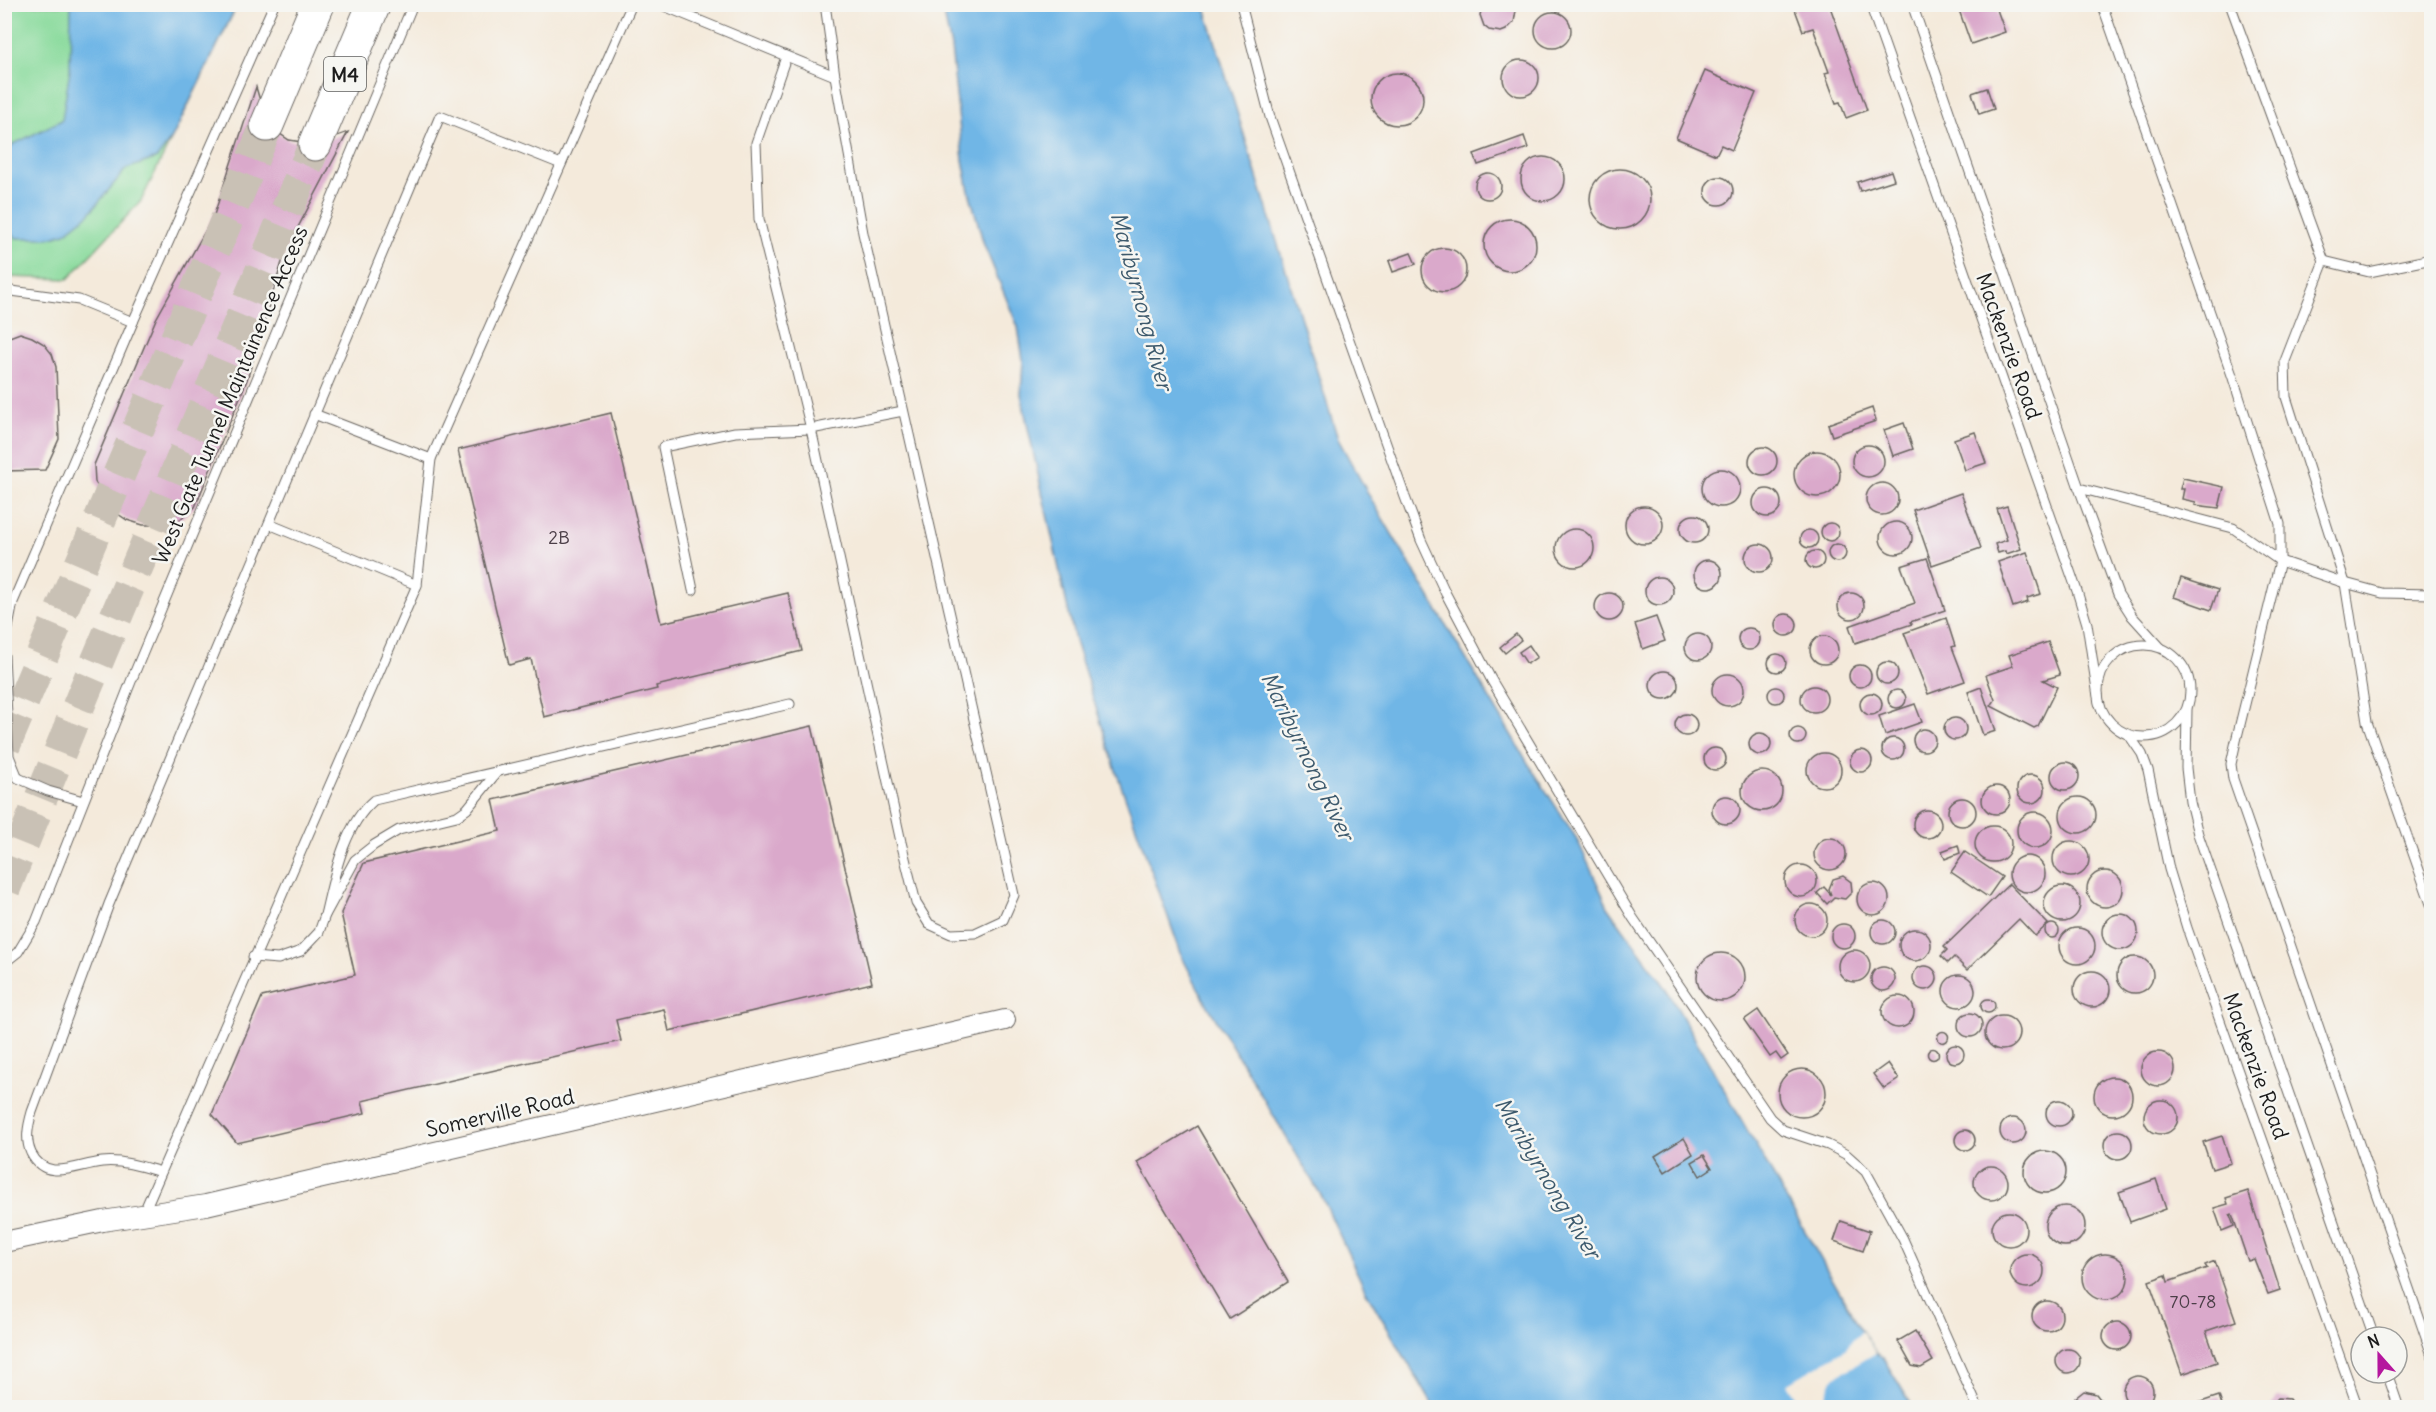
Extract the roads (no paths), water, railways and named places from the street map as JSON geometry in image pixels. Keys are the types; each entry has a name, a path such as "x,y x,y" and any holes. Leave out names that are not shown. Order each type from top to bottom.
{"highway":[{"name":"M4","path":"267,124 318,4"},
{"name":"M4","path":"315,144 374,4"}],"street":[{"name":"Somerville Road","path":"4,1242 103,1221 230,1200 1005,1020"}],"lane":[{"path":"4,648 13,602 133,322 274,4"},
{"name":"West Gate Tunnel Maintainence Access","path":"4,963 18,952 36,922 136,668 413,4"},
{"path":"142,1216 417,585 431,459 632,4"},
{"path":"659,4 836,76"},
{"path":"786,57 756,143 759,219 811,429 900,842 916,903 929,924 951,934 975,933 1003,920 1014,895 863,233 825,4"},
{"path":"1241,4 1270,117 1421,540 1456,614 1492,681 1633,918 1770,1118 1783,1130 1828,1145 1847,1155 1866,1172 1903,1239 1978,1407"},
{"name":"Mackenzie Road","path":"1870,4 2077,591 2087,624 2099,703"},
{"name":"Mackenzie Road","path":"1912,4 2079,488 2118,594 2133,616 2160,647"},
{"path":"2102,4 2234,378 2280,524 2280,561 2231,764 2233,779 2432,1355"},
{"path":"2230,4 2324,261 2286,361 2286,397 2345,583 2367,722 2432,907"},
{"path":"161,1172 129,1163 111,1162 48,1170 35,1161 29,1148 28,1125 110,904 440,116 561,164"},
{"path":"2324,261 2369,272 2432,259"},
{"path":"4,290 79,300 133,322"},
{"path":"693,590 663,447 735,432 811,429 903,411"},
{"path":"314,414 431,459"},
{"path":"2079,488 2234,528 2280,561 2345,583 2382,593 2432,594"},
{"path":"269,524 417,585"},
{"path":"2146,644 2160,647 2171,653 2187,672 2190,684 2187,709 2174,725 2156,736 2129,735 2116,728 2105,717 2099,703 2097,688 2100,674 2113,657 2131,646 2146,644"},
{"path":"4,655 9,756 18,778 48,791 83,801"},
{"path":"253,957 278,959 302,951 319,932 340,854 364,808 374,800 790,704"},
{"name":"Mackenzie Road","path":"2187,709 2186,768 2190,802 2198,834 2370,1325"},
{"name":"Mackenzie Road","path":"2129,735 2142,754 2148,770 2169,869 2187,927 2358,1407"},
{"path":"325,915 355,860 399,830 457,816 467,809 497,772"},
{"path":"2391,1385 2399,1407"}],"water":[{"path":"71,5 237,5 172,138 157,158 126,169 89,214 65,233 49,238 16,238 10,232 5,213 5,160 12,145 62,120 70,70"},
{"name":"Maribyrnong River","path":"942,5 1204,5 1338,439 1374,504 1528,763 1577,839 1609,909 1666,988 1862,1331 1876,1353 1883,1358 1913,1407 1434,1407 1365,1290 1322,1197 1205,1001 1183,959 1118,777 1075,641 1021,394 1023,360 1018,327 984,245 969,191 963,160 951,47"}],"tunnel":[{"path":"4,746 267,125"},
{"path":"4,889 83,695 315,144"}]}
